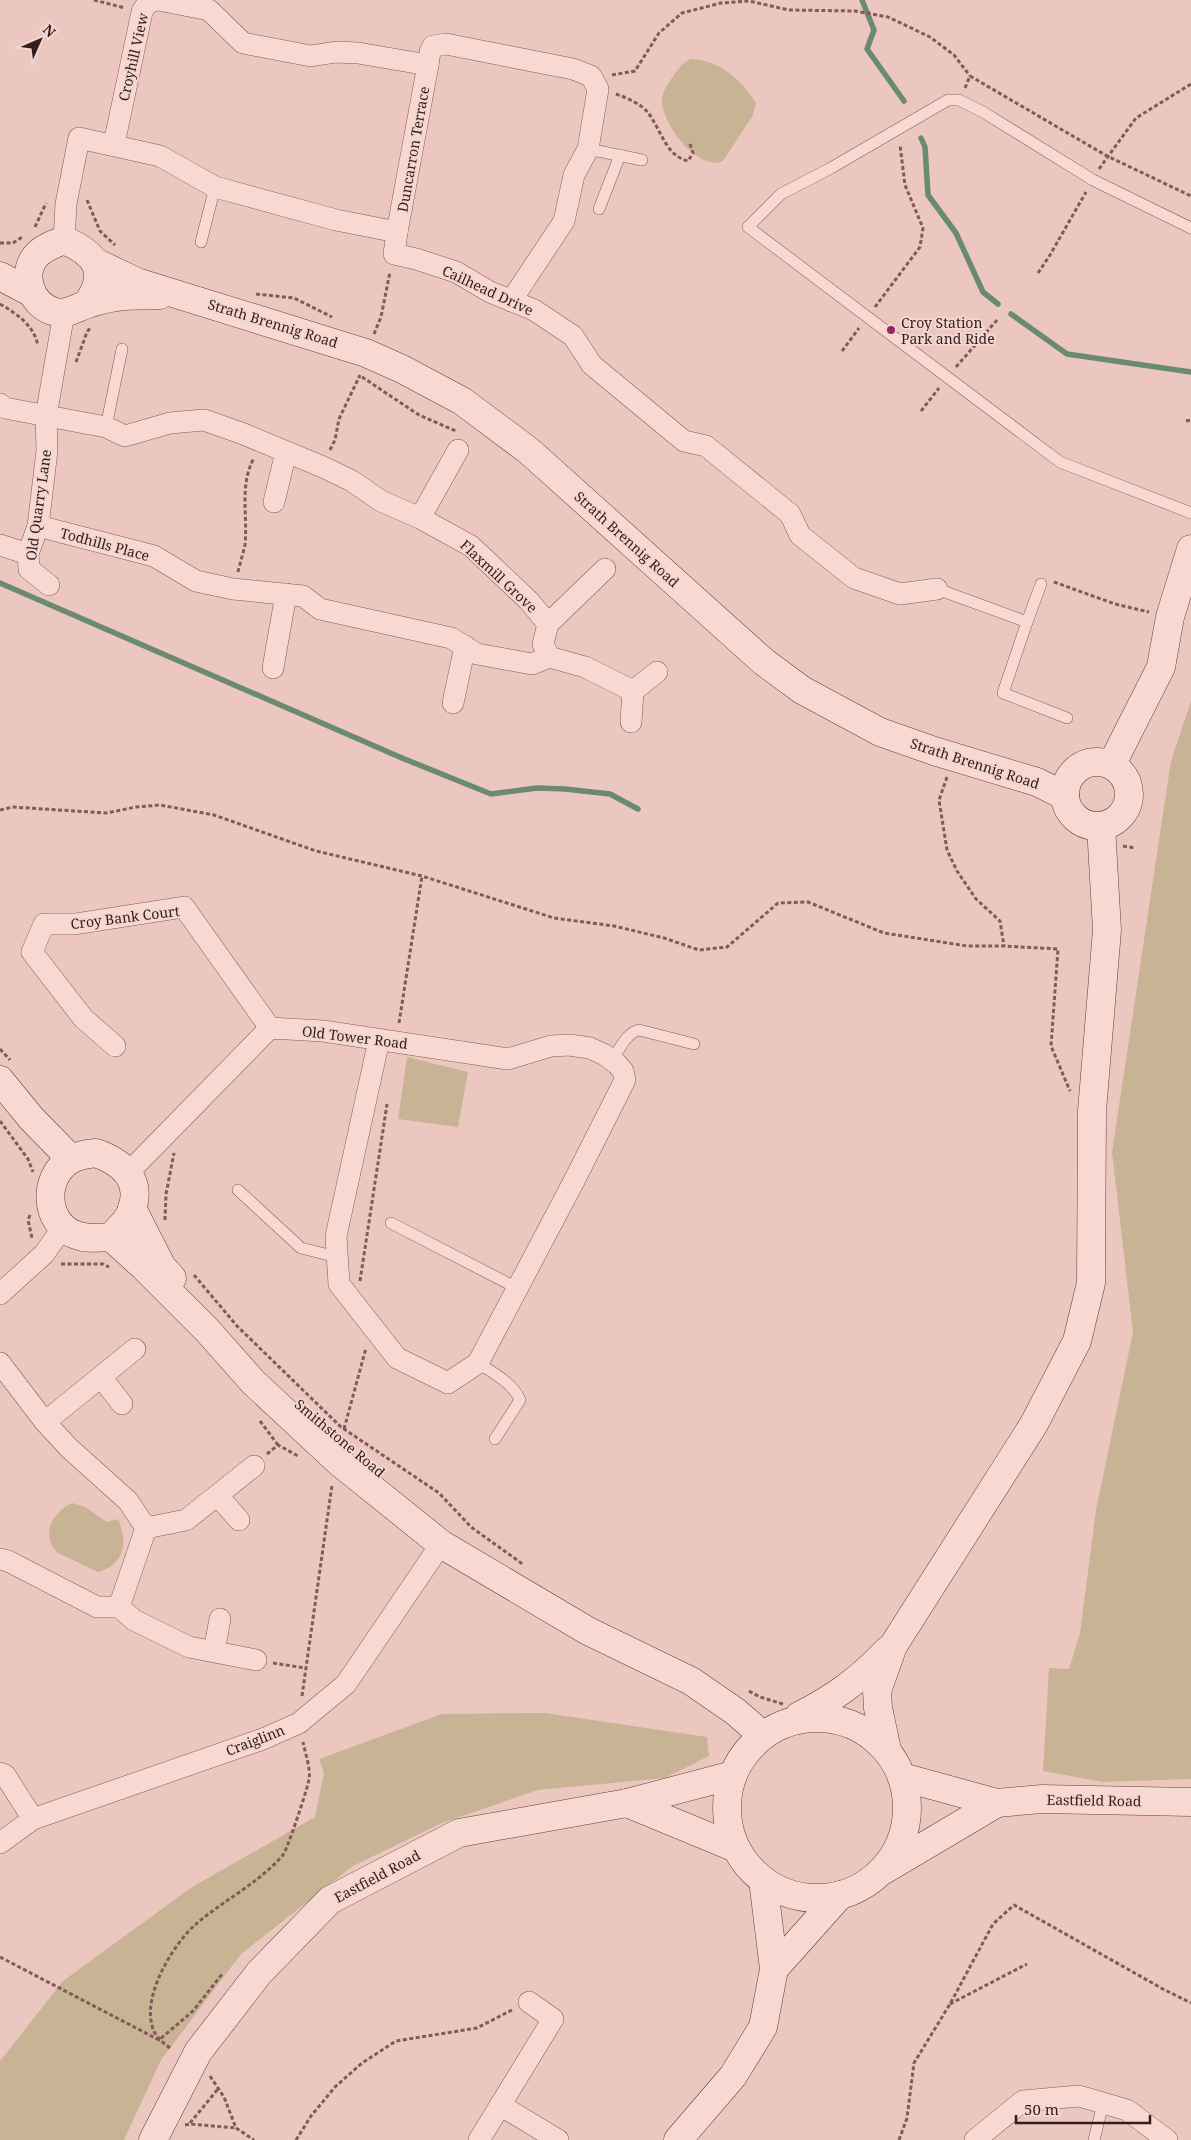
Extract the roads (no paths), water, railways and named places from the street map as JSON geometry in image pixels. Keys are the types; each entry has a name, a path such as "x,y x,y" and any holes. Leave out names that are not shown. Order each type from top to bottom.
{"street":[{"name":"Croyhill View","path":"114,144 142,11 146,4 151,1 158,0 209,10 243,43 311,56 336,52 358,53 428,65"},
{"path":"428,65 433,46 440,44 462,46 573,69 587,73 596,84 588,149 574,175 564,221 511,300"},
{"name":"Duncarron Terrace","path":"397,232 428,65"},
{"path":"95,262 99,278 96,290 82,313 52,311 39,303 32,293 28,279 35,257 44,249 64,240 66,204 79,138 114,144 160,156 215,187 336,220 397,232"},
{"name":"Cailhead Drive","path":"397,232 394,254 456,272 490,292 534,310 573,336 592,365 684,441 706,446 790,514 800,535 854,578 900,594 937,589"},
{"name":"Strath Brennig Road","path":"64,240 88,252 95,262 137,282 181,295 359,368 402,369 462,401 529,451 764,662 802,690 880,732 934,751 1037,782 1065,796"},
{"path":"0,261 35,257"},
{"path":"0,276 32,293"},
{"name":"Strath Brennig Road","path":"82,313 125,296 181,295"},
{"name":"Old Quarry Lane","path":"49,585 29,569 28,554 38,526 47,451 46,416 56,364 82,313"},
{"name":"Flaxmill Grove","path":"0,404 6,408 106,427 125,436 170,423 204,420 263,442 352,481 381,501 420,518 471,546 529,601 548,624"},
{"path":"420,518 460,442"},
{"path":"274,502 286,452"},
{"name":"Todhills Place","path":"38,526 154,556 196,581 233,589 303,596 320,609 451,638 477,654 532,664 549,657 585,666 633,690"},
{"path":"0,545 28,554"},
{"path":"1112,764 1161,667 1170,617 1191,549"},
{"name":"Flaxmill Grove","path":"549,657 543,644 548,624 605,569"},
{"path":"273,668 286,594"},
{"path":"453,703 465,646"},
{"path":"631,722 633,690 657,672"},
{"path":"1097,761 1112,764 1122,773 1128,782 1130,792 1129,803 1120,818 1110,824 1101,826 1088,825 1078,820 1067,806 1065,796 1066,785 1070,776 1086,763 1097,761"},
{"path":"893,1646 856,1681 836,1696 779,1720 746,1752 733,1775 727,1798 728,1823 736,1848 763,1880 794,1895 814,1898 840,1895 866,1884 882,1871 896,1852 907,1820 908,1802 902,1777 887,1750 878,1708 877,1691 893,1646 1034,1424 1076,1341 1091,1282 1092,1111 1107,930 1101,826"},
{"name":"Croy Bank Court","path":"116,1046 83,1018 32,952 44,924 75,924 184,907 270,1028"},
{"path":"132,1208 131,1214 111,1237 92,1239 75,1235 63,1227 54,1216 49,1192 53,1178 61,1166 70,1159 81,1155 96,1153 114,1159 128,1173 270,1028"},
{"name":"Old Tower Road","path":"270,1028 323,1031 508,1059 551,1046 569,1045 590,1048 612,1060 623,1071 625,1080 517,1288"},
{"path":"379,1040 336,1236 339,1284 397,1358 448,1383 478,1363 517,1288"},
{"path":"6,1072 30,1118 70,1159"},
{"name":"Smithstone Road","path":"128,1173 135,1194 132,1208 162,1267 255,1365 340,1443 441,1544 588,1631 691,1681 736,1712 779,1720"},
{"path":"0,1294 44,1254 63,1227"},
{"name":"Smithstone Road","path":"111,1237 207,1330 253,1382 340,1443 480,1554 588,1631"},
{"path":"45,1422 136,1349"},
{"path":"0,1363 45,1422 69,1448 128,1501 146,1528"},
{"path":"101,1377 122,1404"},
{"path":"146,1528 186,1520 254,1466"},
{"path":"218,1496 239,1520"},
{"path":"119,1607 146,1528"},
{"name":"Craiglinn","path":"0,1843 33,1819 264,1739 299,1723 346,1684 441,1544"},
{"path":"0,1559 8,1561 97,1607 119,1607 134,1620 190,1646 256,1660"},
{"path":"214,1652 220,1619"},
{"path":"779,1720 828,1718 855,1726 887,1750"},
{"path":"0,1772 5,1775 33,1819"},
{"name":"Eastfield Road","path":"155,2137 198,2052 259,1973 330,1900 459,1833 627,1804 733,1775"},
{"name":"Eastfield Road","path":"902,1777 997,1803 1042,1799 1191,1802"},
{"name":"Eastfield Road","path":"882,1871 997,1803"},
{"path":"627,1804 736,1848"},
{"path":"678,2140 733,2076 763,2027 774,1969 763,1880"},
{"path":"774,1969 840,1895"},
{"path":"480,2140 553,2019 529,2002"},
{"path":"975,2140 1022,2101 1079,2096 1127,2110 1165,2139"},
{"path":"500,2105 558,2140"}],"lane":[{"path":"1191,228 1093,180 983,112 959,100 948,100 831,168 781,194 748,226 1060,462 1191,513"},
{"path":"588,149 642,160"},
{"path":"599,209 620,155"},
{"path":"201,242 215,187"},
{"path":"106,427 122,349"},
{"path":"1042,584 1003,692 1067,718"},
{"path":"937,589 1027,622"},
{"path":"612,1060 628,1036 639,1030 694,1044"},
{"path":"238,1190 301,1248 337,1257"},
{"path":"391,1223 517,1288"},
{"path":"478,1363 511,1386 517,1392 520,1400 496,1439"},
{"path":"1094,2140 1103,2104"}],"waterway":[{"path":"862,0 874,30 867,49 904,101"},
{"path":"921,138 925,147 928,195 956,233 983,292 998,304"},
{"path":"1011,314 1067,354 1191,372"},
{"path":"0,583 402,758 491,794 537,788 565,789 610,794 638,809"}],"place":[{"name":"Croy Station Park and Ride","path":"891,330"}]}
